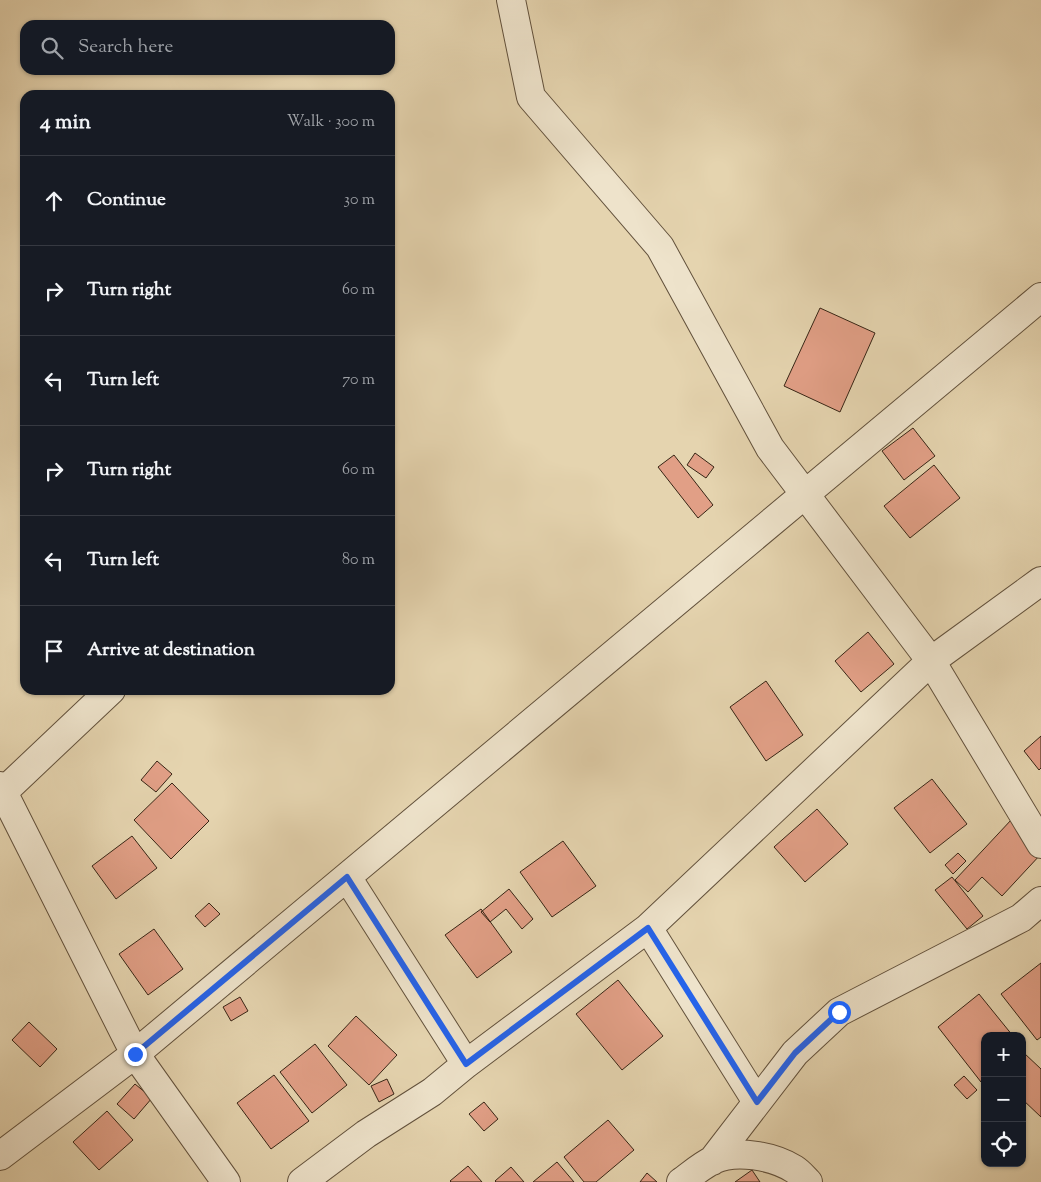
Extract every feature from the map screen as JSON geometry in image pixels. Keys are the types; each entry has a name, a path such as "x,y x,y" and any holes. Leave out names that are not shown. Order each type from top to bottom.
{"street":[{"path":"511,0 531,97 660,247 770,448 931,661 1041,844"},
{"path":"0,1156 135,1054 1041,297"},
{"path":"302,1182 366,1134 432,1092 466,1064 648,928 931,661 1041,581"},
{"path":"105,695 1,791 135,1054 226,1182"},
{"path":"347,877 466,1064"},
{"path":"681,1182 712,1160 795,1053 839,1012 1021,918 1041,901"},
{"path":"648,928 757,1102"},
{"path":"712,1160 725,1156 750,1154 776,1161 795,1169 808,1182"}],"building":[{"path":"820,308 875,333 840,412 784,386"},
{"path":"913,428 935,456 904,480 882,451"},
{"path":"695,453 714,467 706,478 687,465"},
{"path":"674,455 713,505 698,518 658,467"},
{"path":"934,465 960,498 910,538 884,506"},
{"path":"868,632 894,664 861,692 835,661"},
{"path":"766,681 803,735 766,761 730,707"},
{"path":"1041,736 1041,768 1039,770 1024,751"},
{"path":"157,761 172,774 156,792 141,780"},
{"path":"932,779 967,824 930,853 894,808"},
{"path":"172,783 209,821 171,859 134,820"},
{"path":"817,809 848,844 805,882 774,847"},
{"path":"1012,819 1041,854 1002,896 982,877 968,892 955,880"},
{"path":"132,836 157,868 116,899 92,866"},
{"path":"563,841 596,886 552,917 520,872"},
{"path":"958,853 966,861 953,874 945,865"},
{"path":"952,877 983,916 967,929 935,890"},
{"path":"509,889 533,919 522,929 506,909 490,922 481,912"},
{"path":"209,903 220,914 205,927 195,916"},
{"path":"481,909 512,952 477,978 445,935"},
{"path":"154,929 183,969 148,995 119,954"},
{"path":"1041,963 1041,1037 1037,1040 1001,994"},
{"path":"618,980 663,1036 622,1070 576,1014"},
{"path":"979,994 1010,1032 981,1032 981,1082 938,1027"},
{"path":"240,997 248,1011 231,1021 223,1007"},
{"path":"356,1016 397,1055 369,1085 328,1046"},
{"path":"29,1022 57,1049 40,1067 12,1040"},
{"path":"315,1044 347,1085 312,1113 280,1072"},
{"path":"1026,1055 1041,1069 1041,1117 1026,1103"},
{"path":"274,1075 309,1121 271,1149 237,1103"},
{"path":"964,1076 977,1090 967,1099 954,1085"},
{"path":"387,1079 394,1094 379,1102 371,1086"},
{"path":"135,1084 152,1098 134,1119 117,1104"},
{"path":"484,1102 498,1119 484,1131 469,1114"},
{"path":"107,1111 133,1140 99,1170 73,1142"},
{"path":"608,1120 634,1150 596,1182 584,1182 564,1157"},
{"path":"557,1162 574,1182 533,1182"},
{"path":"468,1166 482,1182 450,1181"},
{"path":"511,1167 524,1182 495,1181"},
{"path":"752,1170 760,1182 735,1182"},
{"path":"647,1173 657,1182 640,1182"}],"route":[{"path":"135,1054 347,877 466,1064 648,928 757,1102 795,1053 839,1012"}]}
